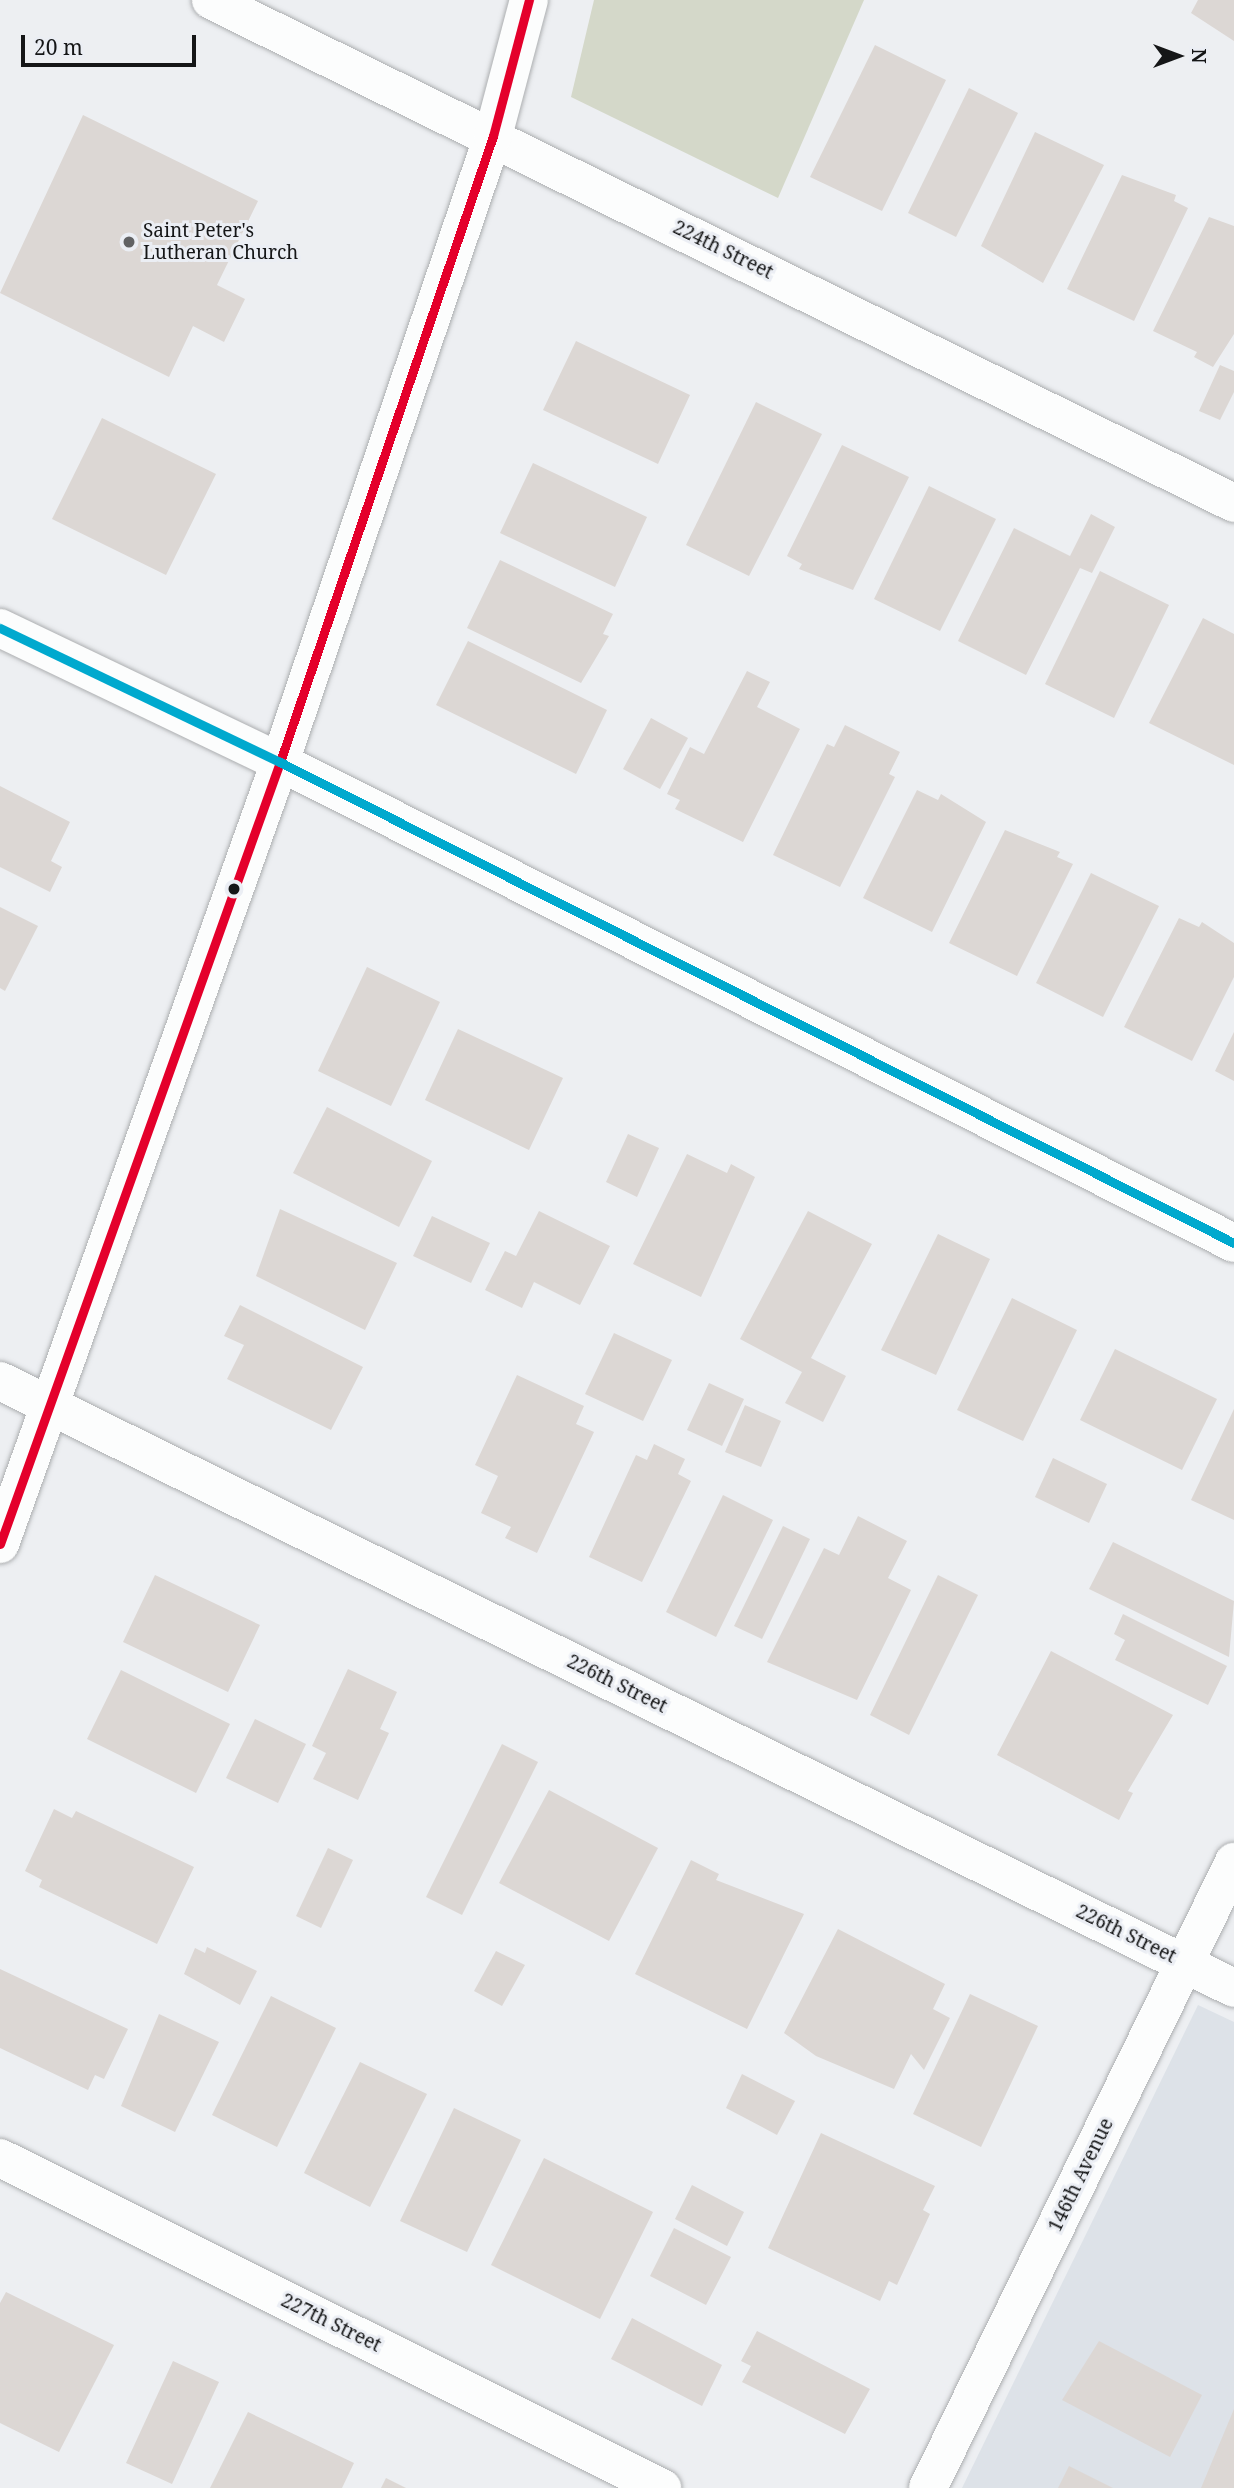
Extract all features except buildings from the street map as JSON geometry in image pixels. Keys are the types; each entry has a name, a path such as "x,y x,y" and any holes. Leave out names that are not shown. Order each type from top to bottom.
{"street":[{"name":"224th Street","path":"211,0 493,136 1234,503"},
{"path":"0,1544 280,762 493,136 530,0"},
{"path":"0,628 280,762 1234,1243"},
{"name":"226th Street","path":"0,1381 1234,1988"},
{"name":"146th Avenue","path":"928,2488 1234,1862"},
{"name":"227th Street","path":"0,2158 662,2488"}],"shaded area":[{"path":"1198,2005 1234,2022 1234,2488 962,2488"}],"green space":[{"path":"594,0 864,0 778,198 571,97"}],"transit line":[{"path":"0,1544 280,762 493,136 529,0"},
{"path":"0,628 280,762 1234,1243"}],"place":[{"name":"Saint Peter's Lutheran Church","path":"129,242"}]}
